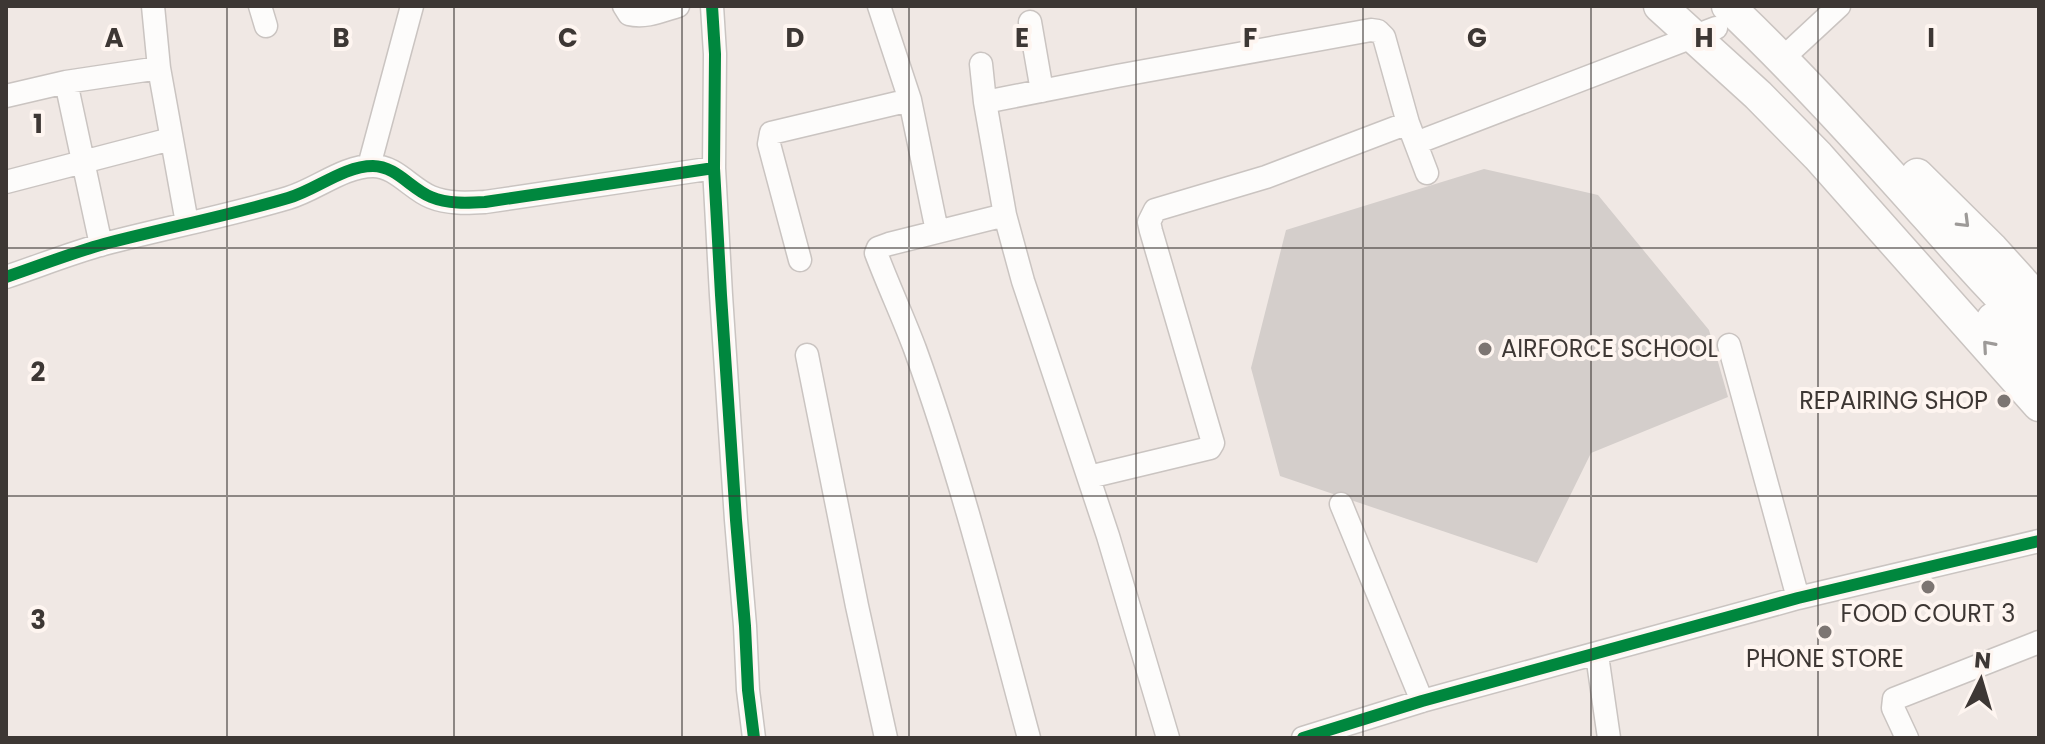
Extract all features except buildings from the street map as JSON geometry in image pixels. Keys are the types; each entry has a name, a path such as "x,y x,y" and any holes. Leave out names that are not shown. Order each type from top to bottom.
{"highway":[{"path":"1660,6 1708,19 1789,52 1838,94 1904,190 2039,371"},
{"path":"1754,6 1789,52 1824,118"},
{"path":"1708,19 1758,95 1899,245 2039,405"},
{"path":"1739,65 1824,118 1904,190 2005,303 2039,335"},
{"path":"1899,245 1904,190"},
{"path":"1904,190 1992,249 2039,301"}],"street":[{"path":"153,6 159,68 187,223"},
{"path":"369,166 412,6"},
{"path":"624,6 629,14 638,16 678,6"},
{"path":"712,6 715,54 714,168 748,690 754,738"},
{"path":"879,6 910,100 937,231"},
{"path":"1789,52 1839,6"},
{"path":"1089,477 1210,448 1213,443 1151,231 1149,222 1155,210 1412,133 1708,19"},
{"path":"1030,22 1042,91"},
{"path":"985,102 1378,31 1384,37 1427,173"},
{"path":"981,64 1005,215 1023,281 1089,477 1168,738"},
{"path":"6,96 66,82 159,68"},
{"path":"66,82 101,245"},
{"path":"800,260 769,144 771,133 910,100"},
{"path":"6,182 171,139"},
{"path":"6,277 101,245 294,196 351,170 369,166 383,167 428,196 464,203 714,168"},
{"path":"1005,215 878,248 876,253 915,349 954,472 1029,738"},
{"path":"1729,345 1798,598"},
{"path":"807,355 886,738"},
{"path":"1341,504 1422,701"},
{"path":"1303,738 1422,701 1798,598 2039,541"},
{"path":"1907,738 1893,708 1894,699 2039,642"},
{"path":"1597,655 1609,738"}],"cycle path":[{"path":"712,6 715,54 714,168 721,295 748,690 754,738"},
{"path":"6,277 104,244 288,198 362,167 381,167 431,197 464,203 714,168"},
{"path":"1303,738 1422,701 1798,598 2039,541"}],"place":[{"name":"AIRFORCE SCHOOL","path":"1485,349"},
{"name":"REPAIRING SHOP","path":"2004,401"},
{"name":"FOOD COURT 3","path":"1928,587"},
{"name":"PHONE STORE","path":"1825,632"}]}
